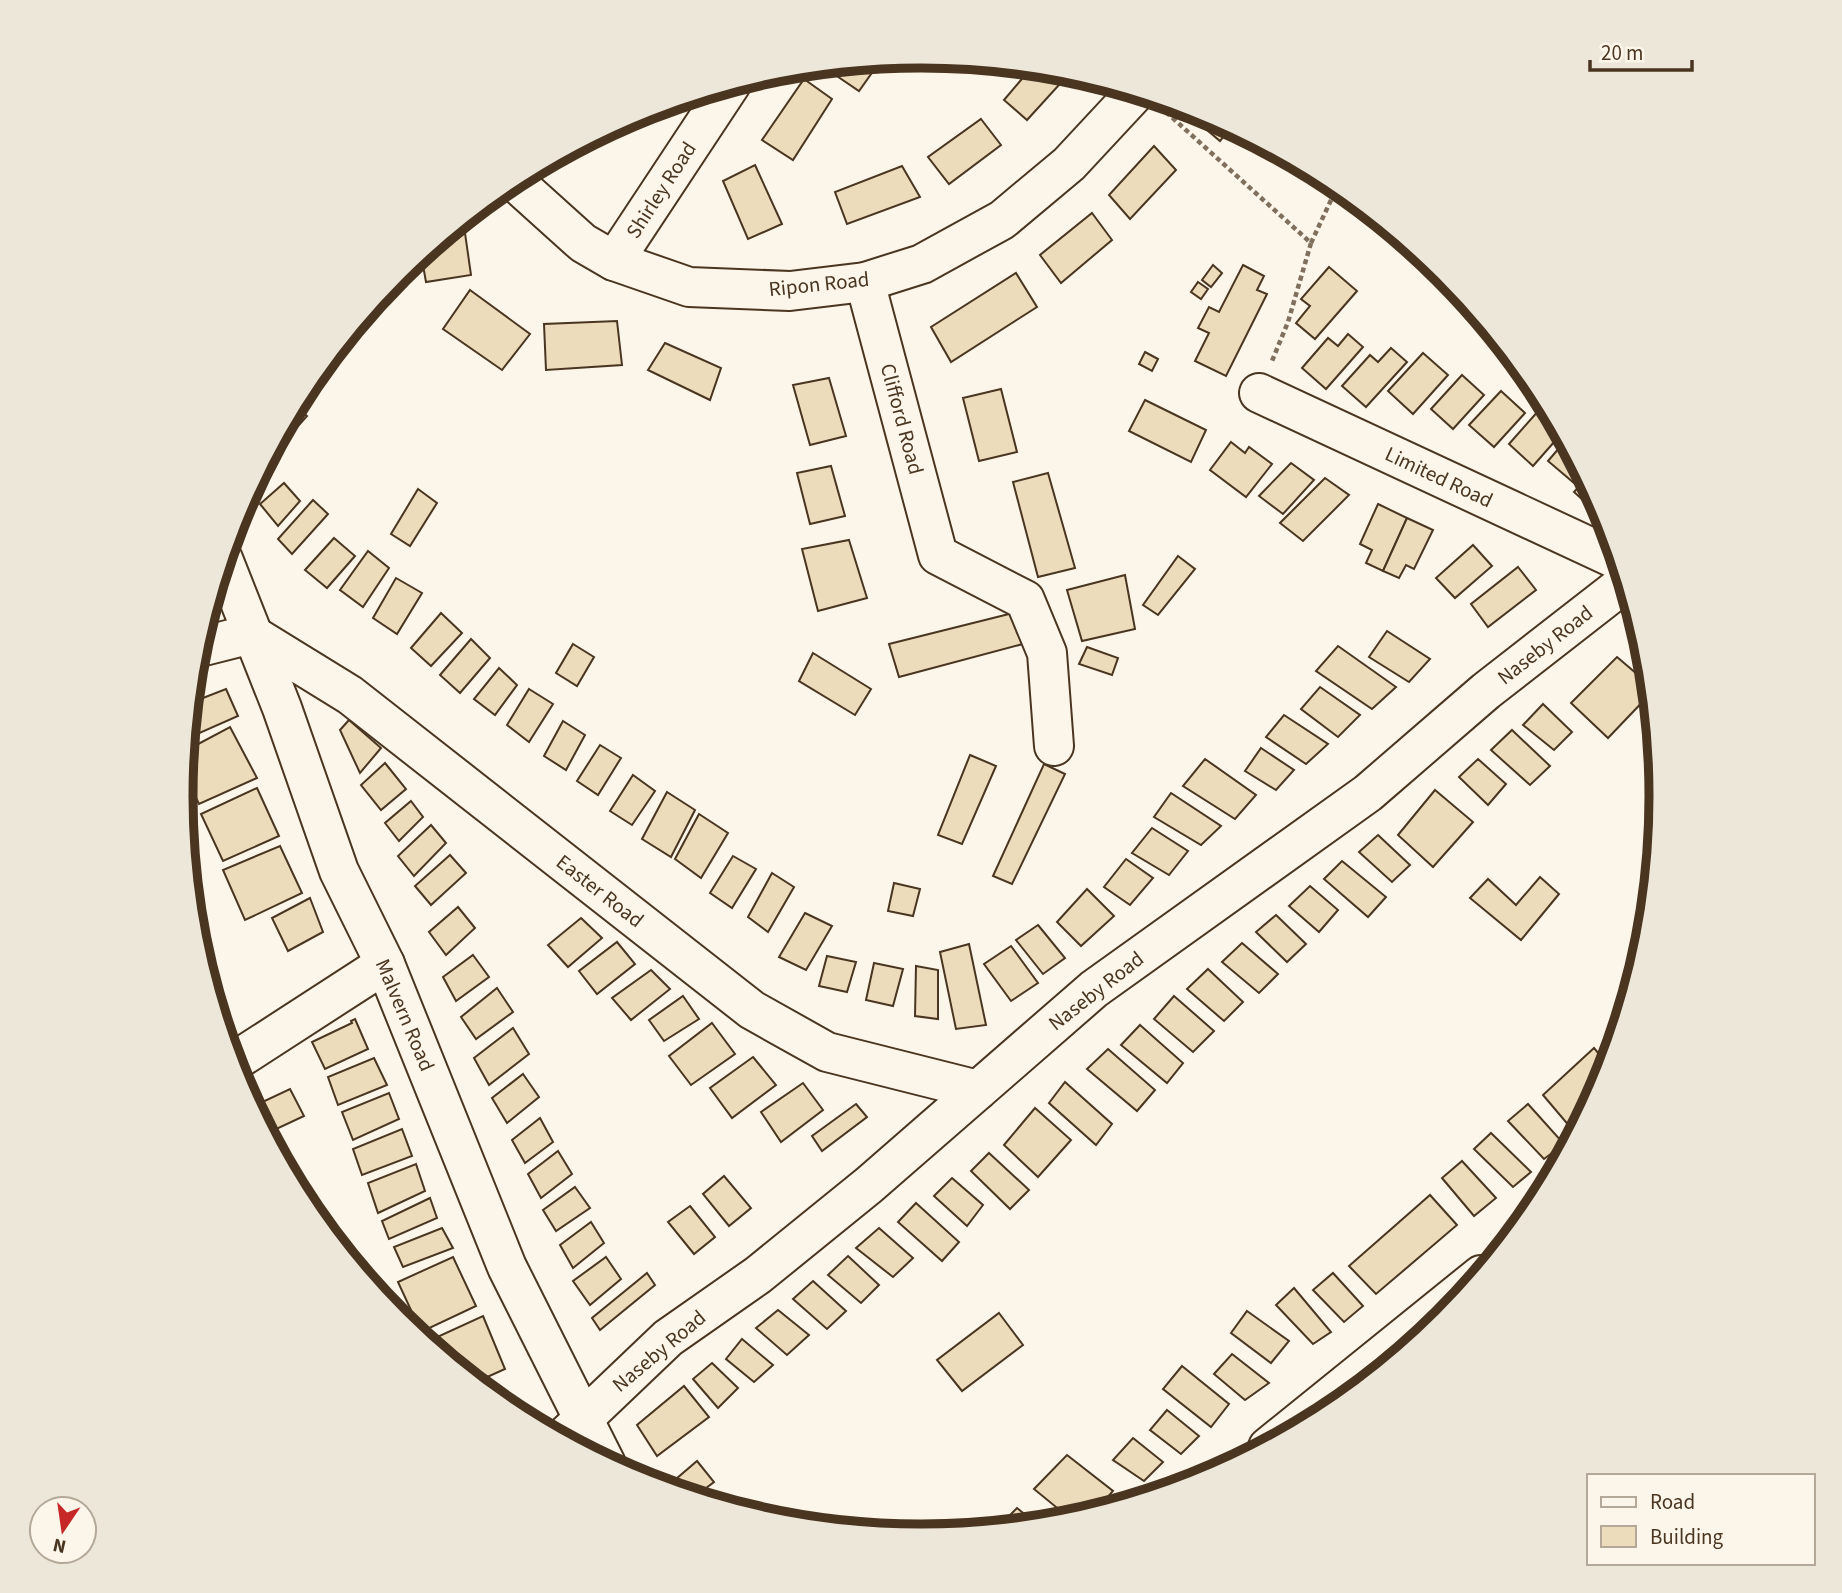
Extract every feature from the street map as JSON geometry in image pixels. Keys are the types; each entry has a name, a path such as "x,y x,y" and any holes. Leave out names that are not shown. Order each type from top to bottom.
{"street":[{"name":"Shirley Road","path":"614,261 723,96"},
{"name":"Ripon Road","path":"522,188 583,243 614,261 689,288 790,291 865,282 922,264 1002,220 1140,102"},
{"name":"Clifford Road","path":"865,282 938,555 1025,600 1047,653 1054,746"},
{"name":"Limited Road","path":"1259,393 1609,556"},
{"name":"Malvern Road","path":"228,572 282,708 339,871 385,964 572,1429 585,1442"},
{"name":"Naseby Road","path":"572,1429 668,1338 768,1267 869,1185 1094,989 1368,793 1486,691 1618,588"},
{"path":"209,645 251,634"},
{"name":"Easter Road","path":"251,634 350,695 751,1010 827,1052 978,1090"},
{"path":"241,1057 385,964"},
{"path":"1317,1408 1434,1313"}],"path":[{"path":"1159,109 1311,243"},
{"path":"1259,393 1288,322 1311,243 1333,196"}],"building":[{"path":"874,70 859,91 833,73"},
{"path":"1025,75 1062,82 1027,120 1004,100"},
{"path":"804,79 832,99 793,160 762,140"},
{"path":"981,119 1001,145 949,184 928,157"},
{"path":"1200,124 1225,135 1220,141"},
{"path":"1154,146 1176,170 1130,219 1109,195"},
{"path":"755,165 782,224 748,239 723,181"},
{"path":"902,166 920,197 847,224 835,192"},
{"path":"1092,213 1112,240 1061,283 1040,255"},
{"path":"465,230 471,275 426,282 423,266"},
{"path":"1213,265 1222,273 1211,287 1202,280"},
{"path":"1243,265 1264,276 1257,290 1267,294 1226,376 1195,361 1209,333 1198,328 1209,307 1219,312"},
{"path":"1329,267 1357,291 1315,339 1296,323 1310,306 1301,299"},
{"path":"1016,273 1037,307 951,362 931,327"},
{"path":"1198,282 1208,289 1201,299 1191,292"},
{"path":"470,290 530,334 502,370 443,329"},
{"path":"617,321 622,365 546,370 544,324"},
{"path":"1348,334 1363,347 1326,389 1302,368 1328,338 1338,346"},
{"path":"665,343 721,368 710,400 648,370"},
{"path":"1391,348 1407,362 1366,407 1342,386 1370,355 1378,362"},
{"path":"1145,352 1158,359 1152,371 1139,364"},
{"path":"1423,353 1448,375 1413,414 1388,391"},
{"path":"1462,375 1484,395 1453,429 1431,409"},
{"path":"829,378 846,436 810,445 793,385"},
{"path":"1001,389 1017,452 979,461 963,398"},
{"path":"1501,391 1525,413 1494,447 1469,425"},
{"path":"1145,400 1206,430 1191,462 1129,431"},
{"path":"1539,411 1556,440 1533,466 1509,444"},
{"path":"303,412 307,416 286,439"},
{"path":"1231,442 1245,453 1249,447 1272,464 1246,497 1210,470"},
{"path":"1560,447 1577,480 1574,483 1548,461"},
{"path":"1291,463 1314,480 1283,514 1259,496"},
{"path":"831,466 845,516 810,524 797,473"},
{"path":"1048,473 1075,568 1038,577 1013,482"},
{"path":"1325,478 1349,495 1303,541 1280,523"},
{"path":"284,483 300,501 278,526 260,504"},
{"path":"1579,486 1588,505 1574,492"},
{"path":"418,489 437,503 410,546 391,534"},
{"path":"313,500 328,514 292,554 278,539"},
{"path":"1378,504 1407,518 1383,571 1366,563 1372,550 1360,544"},
{"path":"1407,518 1433,530 1414,569 1406,565 1399,578 1383,571"},
{"path":"334,538 355,556 327,588 305,570"},
{"path":"849,540 867,598 818,611 802,549"},
{"path":"1473,545 1492,566 1455,598 1436,578"},
{"path":"368,551 389,568 363,607 340,590"},
{"path":"1178,556 1195,569 1158,615 1143,605"},
{"path":"1518,567 1536,590 1488,627 1471,604"},
{"path":"1125,575 1135,629 1082,641 1067,590"},
{"path":"396,578 422,593 397,634 373,618"},
{"path":"1017,612 1023,644 899,677 889,644"},
{"path":"441,613 462,633 431,666 411,648"},
{"path":"1387,631 1430,659 1409,682 1369,657"},
{"path":"471,639 490,658 460,693 440,675"},
{"path":"573,644 594,657 577,686 556,673"},
{"path":"1338,646 1396,687 1372,709 1316,671"},
{"path":"1087,647 1118,658 1112,675 1079,664"},
{"path":"813,653 871,689 855,715 799,681"},
{"path":"1617,657 1639,675 1643,701 1608,738 1571,703"},
{"path":"499,668 517,685 495,715 474,699"},
{"path":"1320,687 1360,715 1338,737 1301,709"},
{"path":"226,689 238,716 195,735 199,699"},
{"path":"529,689 553,704 529,742 507,725"},
{"path":"1543,704 1572,732 1554,750 1523,725"},
{"path":"1284,715 1328,744 1306,764 1266,737"},
{"path":"349,720 381,748 360,773 340,730"},
{"path":"563,721 585,735 566,770 544,756"},
{"path":"230,727 257,778 199,804 193,792 194,746"},
{"path":"1512,730 1550,766 1530,785 1491,750"},
{"path":"600,745 621,758 598,795 577,781"},
{"path":"1261,748 1294,770 1276,790 1245,771"},
{"path":"970,755 996,766 962,844 938,835"},
{"path":"1205,759 1256,795 1235,819 1183,786"},
{"path":"1478,759 1506,784 1488,805 1459,777"},
{"path":"385,763 406,789 381,810 361,785"},
{"path":"1044,764 1065,774 1012,884 993,876"},
{"path":"633,775 655,791 632,825 610,811"},
{"path":"257,788 279,836 223,861 201,814"},
{"path":"1435,790 1473,822 1433,867 1398,835"},
{"path":"667,792 695,810 671,857 642,839"},
{"path":"1171,793 1221,826 1201,845 1154,817"},
{"path":"411,801 423,817 399,841 385,823"},
{"path":"699,814 728,833 701,878 675,859"},
{"path":"431,825 446,843 414,876 398,856"},
{"path":"1152,828 1188,851 1169,875 1132,853"},
{"path":"1378,835 1410,865 1392,882 1359,852"},
{"path":"280,846 302,893 245,920 223,870"},
{"path":"450,855 466,873 431,905 415,886"},
{"path":"733,856 756,869 732,908 710,893"},
{"path":"1126,859 1153,878 1130,905 1104,887"},
{"path":"1342,861 1386,897 1368,917 1324,879"},
{"path":"772,873 794,887 768,932 748,917"},
{"path":"1540,877 1559,894 1521,940 1470,898 1488,879 1516,905"},
{"path":"894,883 920,889 913,916 888,911"},
{"path":"1310,886 1338,910 1319,932 1289,906"},
{"path":"1087,889 1114,916 1081,946 1057,922"},
{"path":"310,898 323,932 288,951 272,918"},
{"path":"458,907 475,928 446,955 429,932"},
{"path":"805,913 832,926 806,970 779,957"},
{"path":"1276,915 1306,944 1287,962 1256,932"},
{"path":"581,918 602,938 568,967 548,945"},
{"path":"1038,925 1065,958 1043,974 1016,940"},
{"path":"617,942 635,964 597,994 579,971"},
{"path":"1242,943 1278,974 1259,993 1222,962"},
{"path":"969,944 986,1025 956,1029 940,952"},
{"path":"1011,946 1038,983 1011,1001 984,964"},
{"path":"473,955 489,977 456,1001 443,977"},
{"path":"827,956 856,962 847,992 819,986"},
{"path":"874,963 903,969 893,1006 866,1000"},
{"path":"916,966 938,970 938,1019 915,1016"},
{"path":"1208,969 1243,1002 1224,1021 1187,989"},
{"path":"651,970 670,989 631,1020 612,998"},
{"path":"497,988 513,1012 476,1039 461,1017"},
{"path":"683,996 699,1019 664,1041 649,1020"},
{"path":"1174,996 1214,1031 1193,1052 1154,1019"},
{"path":"355,1019 368,1049 325,1069 312,1042 352,1023"},
{"path":"712,1023 735,1054 691,1085 669,1056"},
{"path":"1140,1025 1183,1063 1167,1083 1121,1045"},
{"path":"513,1028 529,1054 489,1085 474,1058"},
{"path":"1594,1048 1601,1057 1570,1127 1543,1095"},
{"path":"1108,1049 1155,1090 1137,1111 1087,1069"},
{"path":"753,1057 776,1085 732,1118 710,1088"},
{"path":"374,1058 387,1085 338,1105 328,1077"},
{"path":"523,1074 539,1097 507,1123 492,1098"},
{"path":"1065,1082 1112,1124 1096,1145 1049,1103"},
{"path":"803,1083 823,1110 781,1142 761,1112"},
{"path":"290,1089 304,1116 274,1130 261,1103"},
{"path":"389,1093 399,1119 353,1140 342,1112"},
{"path":"856,1104 867,1117 822,1151 812,1136"},
{"path":"1528,1104 1562,1142 1559,1148 1544,1159 1508,1121"},
{"path":"1035,1108 1071,1140 1038,1177 1004,1145"},
{"path":"540,1118 553,1142 525,1163 512,1140"},
{"path":"402,1129 412,1156 362,1175 353,1149"},
{"path":"1491,1133 1531,1172 1513,1187 1474,1149"},
{"path":"558,1151 572,1174 541,1198 528,1174"},
{"path":"989,1153 1029,1190 1010,1209 971,1171"},
{"path":"1462,1161 1496,1198 1474,1216 1442,1178"},
{"path":"416,1164 425,1191 378,1213 368,1183"},
{"path":"724,1176 751,1208 729,1226 703,1194"},
{"path":"952,1178 983,1205 967,1226 934,1196"},
{"path":"575,1187 590,1208 556,1231 543,1210"},
{"path":"1430,1195 1457,1225 1376,1294 1349,1266"},
{"path":"430,1198 437,1218 389,1239 382,1221"},
{"path":"916,1203 959,1242 942,1261 898,1222"},
{"path":"690,1206 715,1237 694,1254 668,1222"},
{"path":"591,1222 604,1243 573,1268 560,1245"},
{"path":"442,1228 453,1248 403,1267 394,1247"},
{"path":"879,1228 913,1258 893,1277 856,1248"},
{"path":"848,1256 879,1285 861,1303 828,1275"},
{"path":"453,1257 476,1306 426,1330 415,1320 398,1282"},
{"path":"606,1257 621,1279 590,1305 573,1281"},
{"path":"647,1273 655,1285 600,1330 592,1318"},
{"path":"1333,1273 1363,1306 1344,1322 1313,1290"},
{"path":"813,1281 846,1311 827,1329 793,1299"},
{"path":"1294,1288 1331,1332 1313,1344 1276,1305"},
{"path":"778,1310 809,1335 787,1355 756,1328"},
{"path":"1247,1311 1289,1341 1271,1363 1231,1333"},
{"path":"999,1313 1023,1345 962,1391 937,1360"},
{"path":"483,1316 505,1369 484,1378 435,1338"},
{"path":"742,1339 773,1365 754,1382 726,1359"},
{"path":"1232,1354 1269,1383 1245,1400 1214,1374"},
{"path":"712,1363 738,1388 718,1408 693,1379"},
{"path":"1182,1366 1229,1404 1211,1427 1163,1389"},
{"path":"684,1386 709,1417 657,1456 637,1425"},
{"path":"1167,1410 1199,1436 1181,1454 1150,1430"},
{"path":"1133,1438 1163,1462 1144,1481 1113,1460"},
{"path":"1067,1455 1113,1491 1104,1501 1061,1511 1034,1489"},
{"path":"697,1461 714,1482 703,1491 674,1481"},
{"path":"1017,1508 1028,1517 1016,1519 1005,1520"}]}
